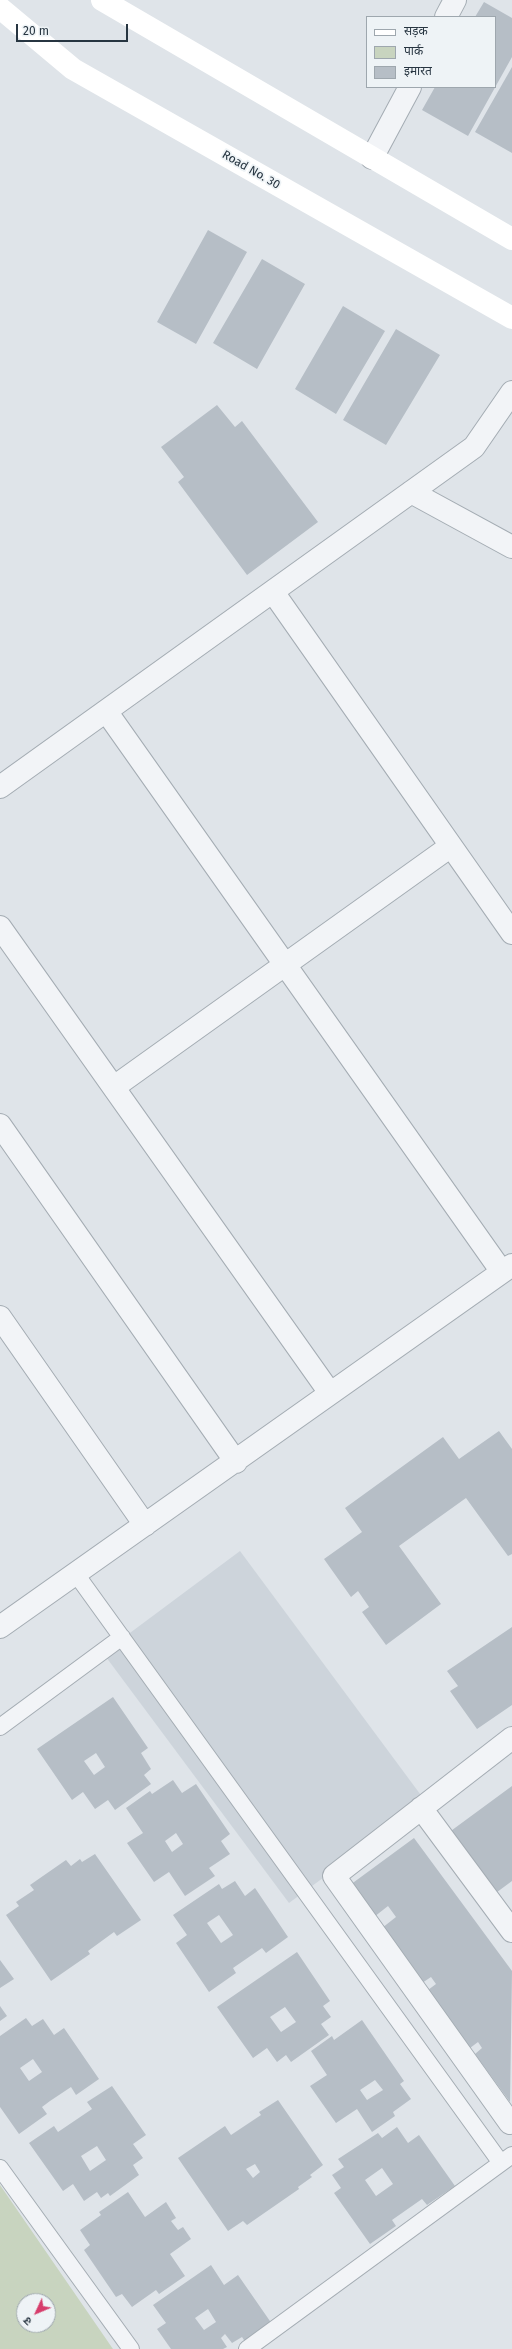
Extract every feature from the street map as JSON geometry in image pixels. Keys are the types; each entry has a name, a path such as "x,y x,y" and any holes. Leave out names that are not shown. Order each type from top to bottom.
{"street":[{"path":"102,0 512,240"},
{"path":"447,16 455,0"},
{"name":"Road No. 30","path":"0,8 73,69 512,318"},
{"path":"372,158 409,88"},
{"path":"0,787 474,447 512,392"},
{"path":"411,492 512,547"},
{"path":"272,592 512,933"},
{"path":"0,1627 236,1462 330,1393 507,1269 285,964 106,710"},
{"path":"114,1087 451,846"},
{"path":"0,927 330,1393"},
{"path":"0,1125 236,1462"},
{"path":"0,1317 145,1525"},
{"path":"512,1738 334,1876 510,2123 512,2122"},
{"path":"420,1808 512,1931"}],"lane":[{"path":"76,1574 507,2159 246,2349"},
{"path":"0,1727 122,1637"},
{"path":"0,2168 132,2349"}],"shaded area":[{"path":"240,1551 426,1802 289,1903 103,1653"}],"green space":[{"path":"0,2185 113,2349 0,2349"}],"building":[{"path":"484,2 512,18 512,57 496,86 496,16 476,16"},
{"path":"512,67 512,153 475,132"},
{"path":"434,88 495,88 468,136 422,110"},
{"path":"208,230 247,252 196,344 157,322"},
{"path":"262,259 305,284 257,369 213,343"},
{"path":"343,306 385,331 336,414 295,389"},
{"path":"396,329 440,355 386,445 343,420"},
{"path":"217,405 235,427 242,421 318,522 247,575 178,482 184,477 161,447"},
{"path":"499,1431 512,1449 512,1554 508,1556 466,1498 399,1546 441,1604 386,1645 362,1612 369,1607 358,1591 351,1597 324,1559 362,1532 345,1508 443,1437 459,1459"},
{"path":"512,1627 512,1705 477,1729 450,1691 458,1686 447,1671"},
{"path":"113,1697 148,1748 141,1753 151,1769 144,1775 151,1784 115,1810 108,1800 95,1809 83,1792 72,1800 37,1749","holes":["96,1753 105,1767 94,1775 84,1761"]},
{"path":"173,1780 182,1793 196,1784 230,1834 221,1841 230,1854 209,1868 215,1876 185,1896 169,1872 154,1882 127,1843 143,1833 126,1808 150,1791 152,1794","holes":["176,1833 183,1844 172,1852 165,1841"]},
{"path":"512,1786 512,1881 489,1898 444,1836"},
{"path":"414,1838 512,1971 510,2102 475,2054 482,2048 478,2042 470,2048 428,1990 436,1984 431,1977 422,1983 382,1928 396,1917 388,1906 374,1917 350,1885"},
{"path":"95,1854 141,1920 117,1936 114,1932 88,1951 90,1954 51,1981 6,1915 19,1906 16,1902 34,1890 30,1885 66,1860 71,1866 80,1859 82,1862"},
{"path":"235,1881 245,1896 255,1888 288,1937 266,1953 262,1948 233,1968 236,1973 209,1992 176,1943 187,1935 173,1915 219,1884 222,1889","holes":["219,1915 233,1935 221,1943 207,1923"]},
{"path":"297,1952 330,2001 323,2006 331,2017 321,2024 329,2035 291,2062 286,2055 277,2062 267,2048 253,2058 217,2007","holes":["285,2007 296,2022 281,2032 270,2017"]},
{"path":"0,1960 14,1979 0,1988"},
{"path":"0,2006 7,2016 0,2021"},
{"path":"26,2018 32,2026 43,2019 54,2035 64,2028 99,2079 76,2095 71,2087 50,2101 42,2107 47,2114 19,2134 0,2107 0,2036","holes":["33,2059 42,2072 29,2081 20,2068"]},
{"path":"362,2020 404,2081 400,2084 411,2099 393,2112 395,2116 372,2132 357,2109 336,2123 310,2086 327,2075 311,2051 332,2036 334,2040","holes":["375,2080 383,2090 367,2100 360,2090"]},
{"path":"112,2086 146,2135 133,2144 143,2158 133,2165 139,2175 110,2196 108,2193 101,2198 97,2192 84,2201 73,2184 63,2191 29,2143 54,2126 58,2132 92,2109 87,2102","holes":["97,2146 106,2160 90,2171 81,2156"]},
{"path":"278,2100 323,2165 310,2175 312,2177 298,2187 299,2189 247,2225 243,2221 228,2231 178,2158 225,2126 231,2135 261,2115 259,2112","holes":["255,2164 260,2172 253,2178 246,2169"]},
{"path":"397,2127 408,2143 419,2135 455,2186 427,2205 422,2199 392,2220 396,2226 370,2244 334,2193 341,2188 332,2175 344,2167 338,2159 378,2133 382,2138","holes":["382,2168 393,2184 376,2196 365,2180"]},
{"path":"128,2192 145,2217 166,2202 176,2218 171,2221 178,2230 183,2227 191,2239 170,2254 185,2276 159,2294 156,2290 132,2307 122,2294 116,2297 84,2250 90,2245 80,2230 101,2215 99,2212"},
{"path":"211,2265 224,2285 238,2275 272,2324 246,2343 242,2337 232,2343 225,2334 221,2338 227,2347 223,2349 171,2349 157,2329 166,2323 153,2305","holes":["208,2309 216,2322 204,2330 195,2318"]}]}
